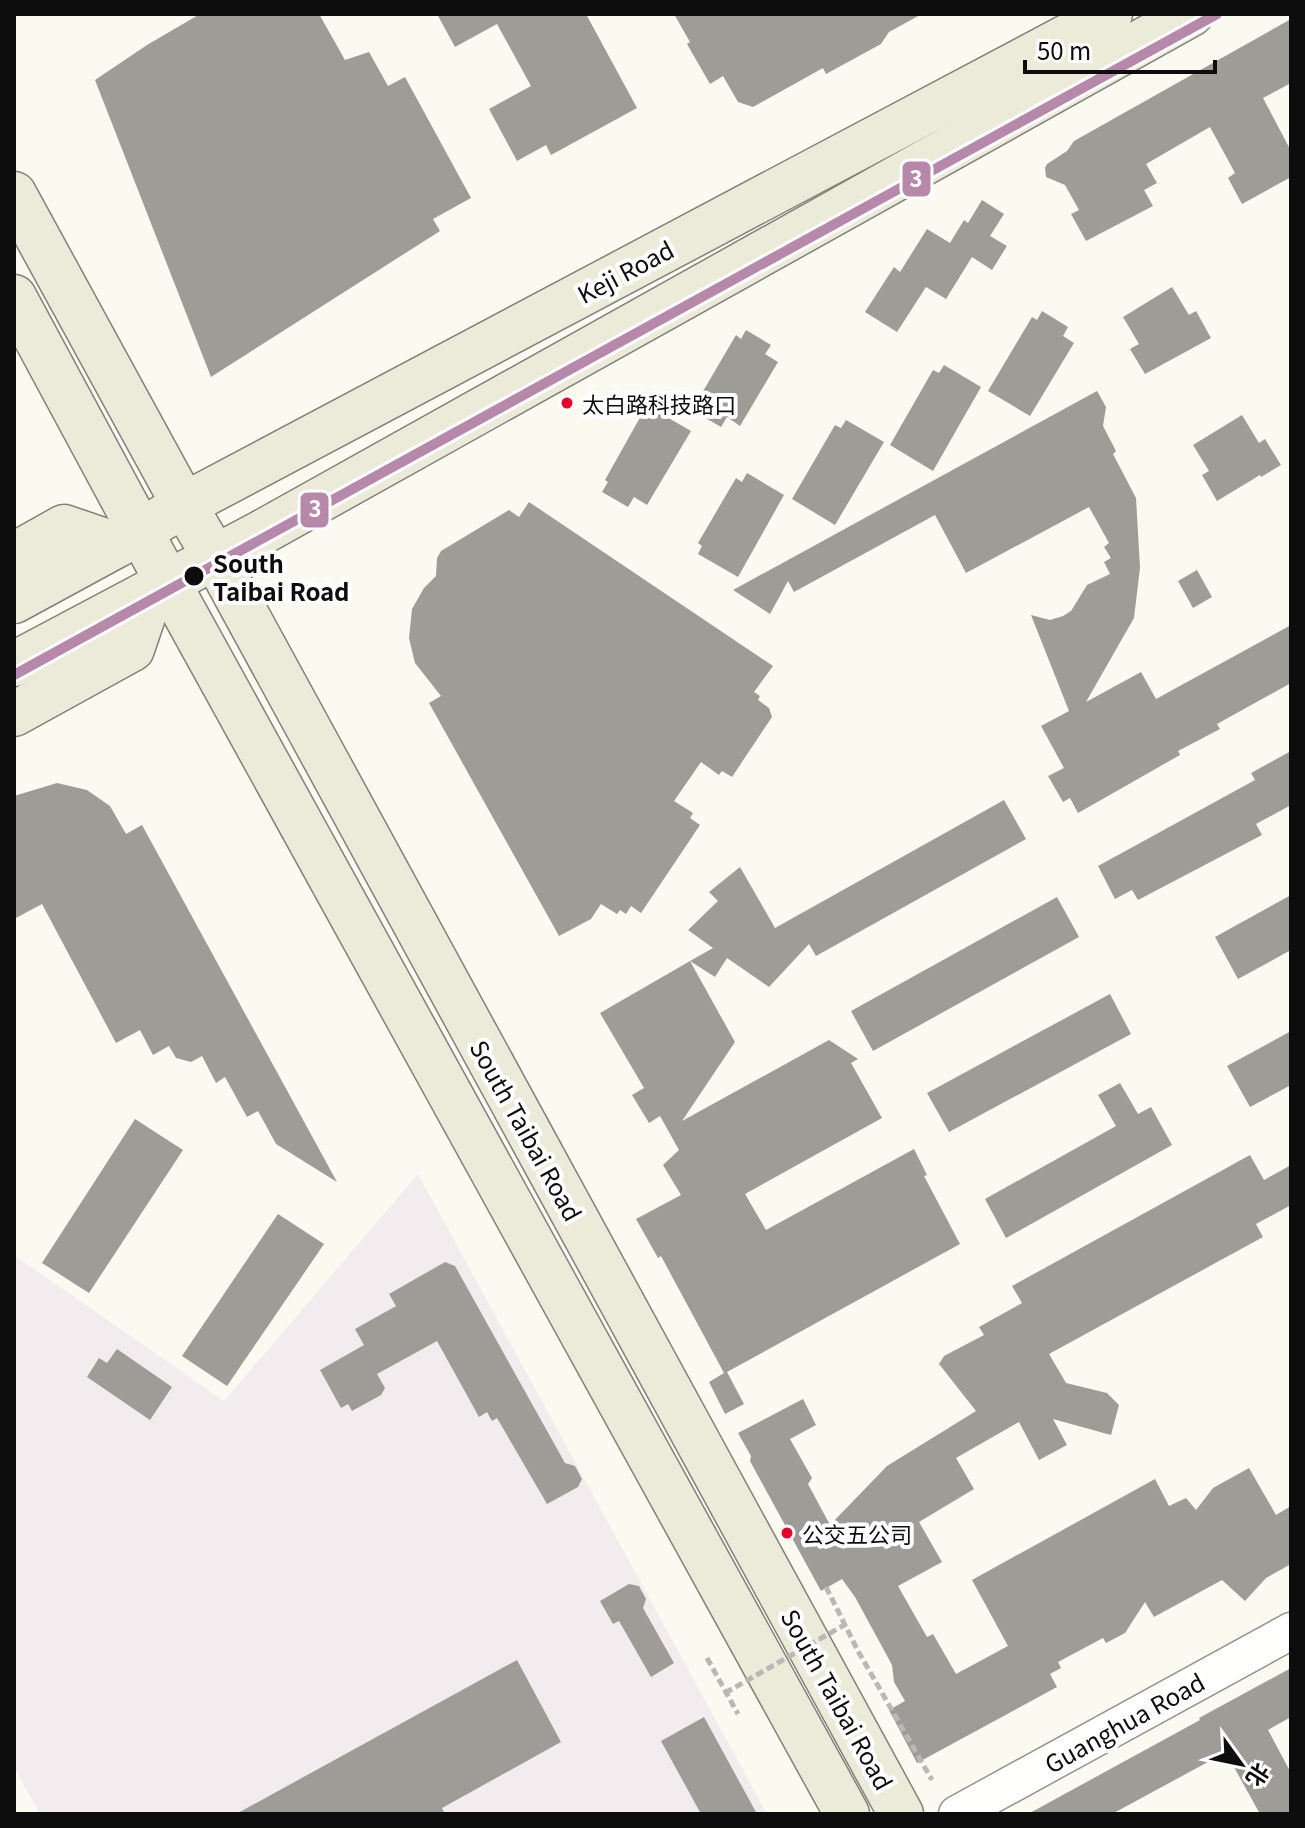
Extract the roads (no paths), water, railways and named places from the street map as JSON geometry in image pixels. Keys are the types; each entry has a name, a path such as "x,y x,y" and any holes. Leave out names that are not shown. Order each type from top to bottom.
{"main road":[{"name":"Keji Road","path":"14,601 184,505 1092,30 1191,14"},
{"name":"Keji Road","path":"14,664 537,379 1092,30"},
{"name":"South Taibai Road","path":"14,194 901,1814"},
{"path":"14,297 130,538"},
{"path":"14,555 64,527 130,538"},
{"name":"South Taibai Road","path":"130,538 160,586 847,1814"},
{"path":"14,714 132,649 160,586"}],"street":[{"name":"Guanghua Road","path":"957,1814 1291,1631"}],"place":[{"name":"太白路科技路口","path":"567,403"},
{"name":"South Taibai Road","path":"194,576"},
{"name":"公交五公司","path":"787,1533"}]}
